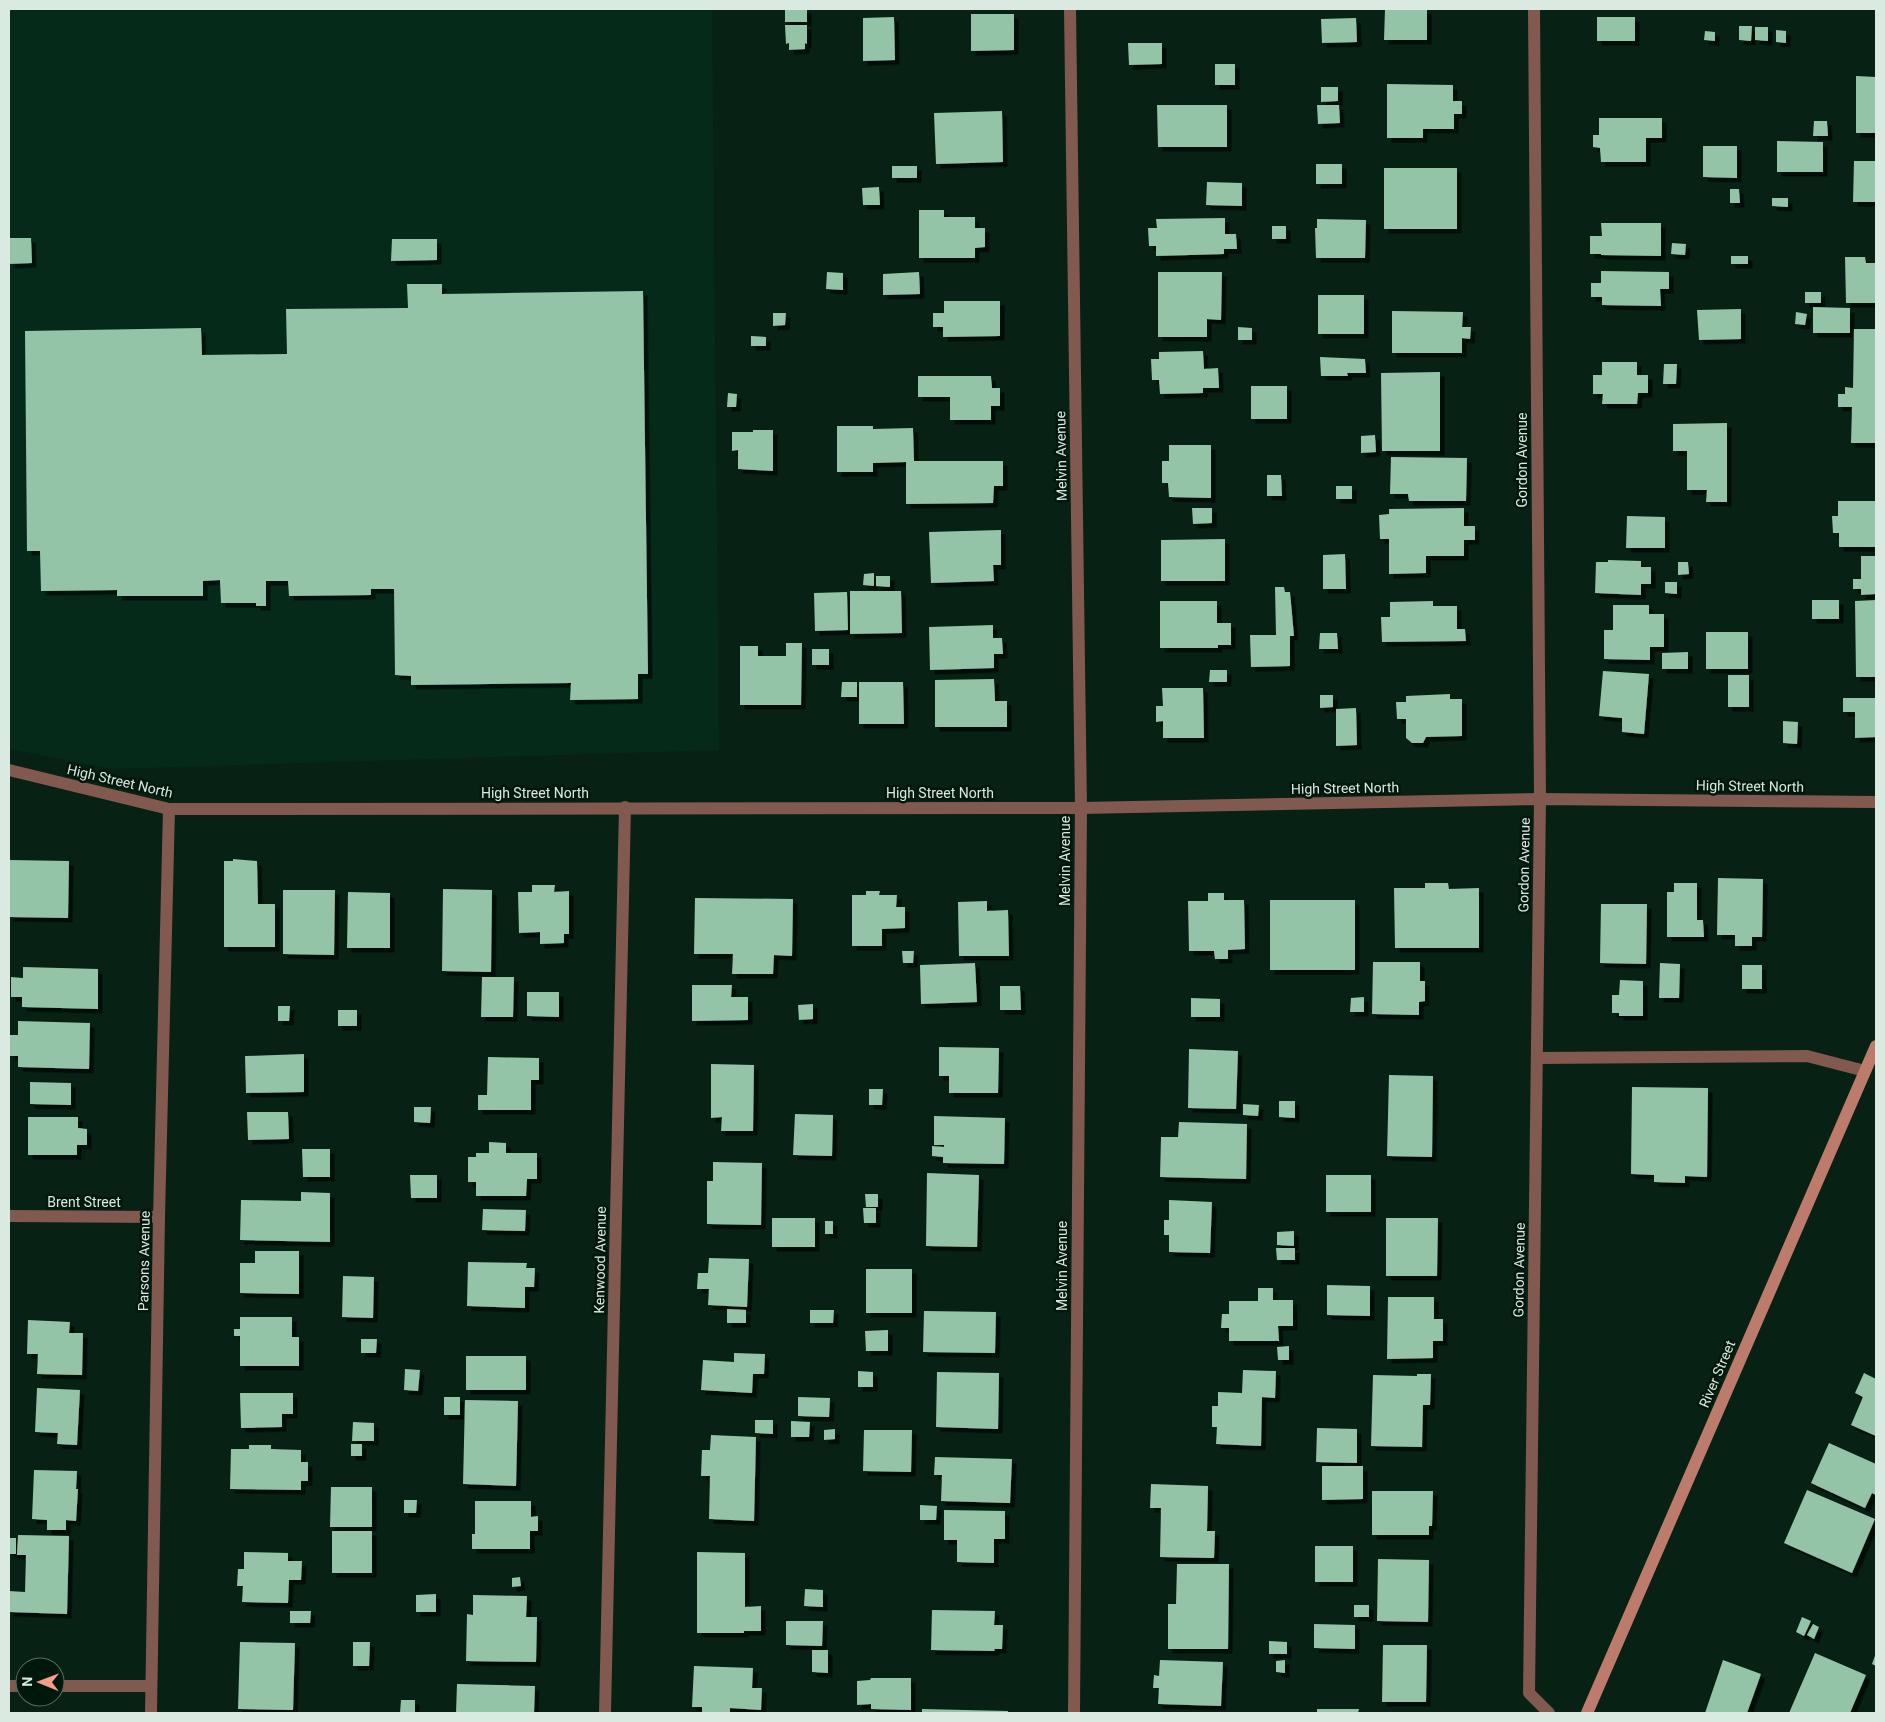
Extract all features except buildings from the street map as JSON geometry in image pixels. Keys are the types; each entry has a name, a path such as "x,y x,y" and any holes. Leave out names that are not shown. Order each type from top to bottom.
{"main road":[{"name":"River Street","path":"1587,1713 1876,1046"}],"street":[{"name":"Melvin Avenue","path":"1070,9 1081,808 1074,1713"},
{"name":"Gordon Avenue","path":"1534,9 1540,799 1529,1693 1549,1713"},
{"name":"High Street North","path":"9,770 169,809 1081,808 1540,799 1876,802"},
{"name":"Kenwood Avenue","path":"605,1713 625,807"},
{"name":"Parsons Avenue","path":"151,1713 159,1217 169,809"},
{"path":"1537,1058 1807,1056 1865,1071"},
{"name":"Brent Street","path":"9,1216 159,1217"},
{"path":"65,1686 151,1686"}],"shaded area":[{"path":"9,9 712,9 719,750 114,769 9,749"}]}
